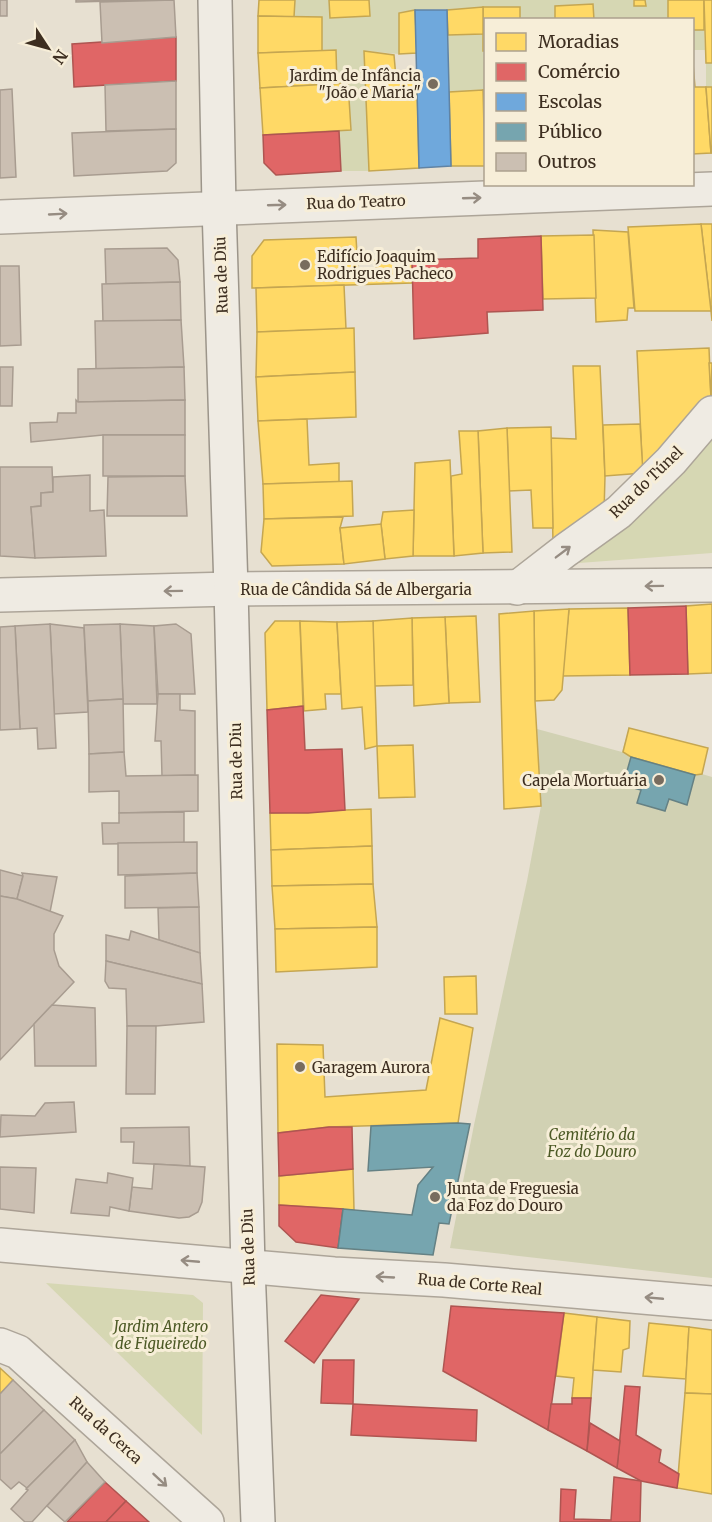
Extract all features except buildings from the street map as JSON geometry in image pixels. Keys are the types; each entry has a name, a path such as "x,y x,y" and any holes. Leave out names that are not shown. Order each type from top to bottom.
{"street":[{"name":"Rua de Diu","path":"215,0 248,1267 258,1522"},
{"name":"Rua do Teatro","path":"0,217 712,189"},
{"name":"Rua do Túnel","path":"517,588 619,512 671,461 712,413"},
{"name":"Rua de Cândida Sá de Albergaria","path":"0,595 231,589 712,585"},
{"path":"7,1249 248,1267"},
{"name":"Rua de Corte Real","path":"248,1267 444,1280 712,1303"},
{"name":"Rua da Cerca","path":"6,1343 207,1522"}],"green space":[{"path":"295,0 329,0 331,18 369,16 369,0 633,0 634,6 645,6 645,0 668,0 668,18 594,18 593,4 555,6 555,18 520,18 520,7 415,10 399,13 399,54 365,51 369,171 341,171 339,131 351,129 348,83 337,84 336,50 322,51 322,18 294,17"},
{"path":"694,30 704,30 705,50 694,50"},
{"path":"483,34 484,90 449,92 448,35"},
{"path":"706,63 712,63 712,87 706,87"},
{"path":"712,413 712,553 579,563 582,539"},
{"name":"Cemitério da Foz do Douro","path":"629,728 708,748 702,774 712,777 712,1278 450,1248 541,806 537,729 622,752"},
{"name":"Jardim Antero de Figueiredo","path":"46,1283 193,1295 203,1303 202,1435"}],"place":[{"name":"Jardim de Infância \"João e Maria\"","path":"433,84"},
{"name":"Edifício Joaquim Rodrigues Pacheco","path":"305,265"},
{"name":"Capela Mortuária","path":"659,780"},
{"name":"Garagem Aurora","path":"300,1067"},
{"name":"Junta de Freguesia da Foz do Douro","path":"435,1197"}]}
